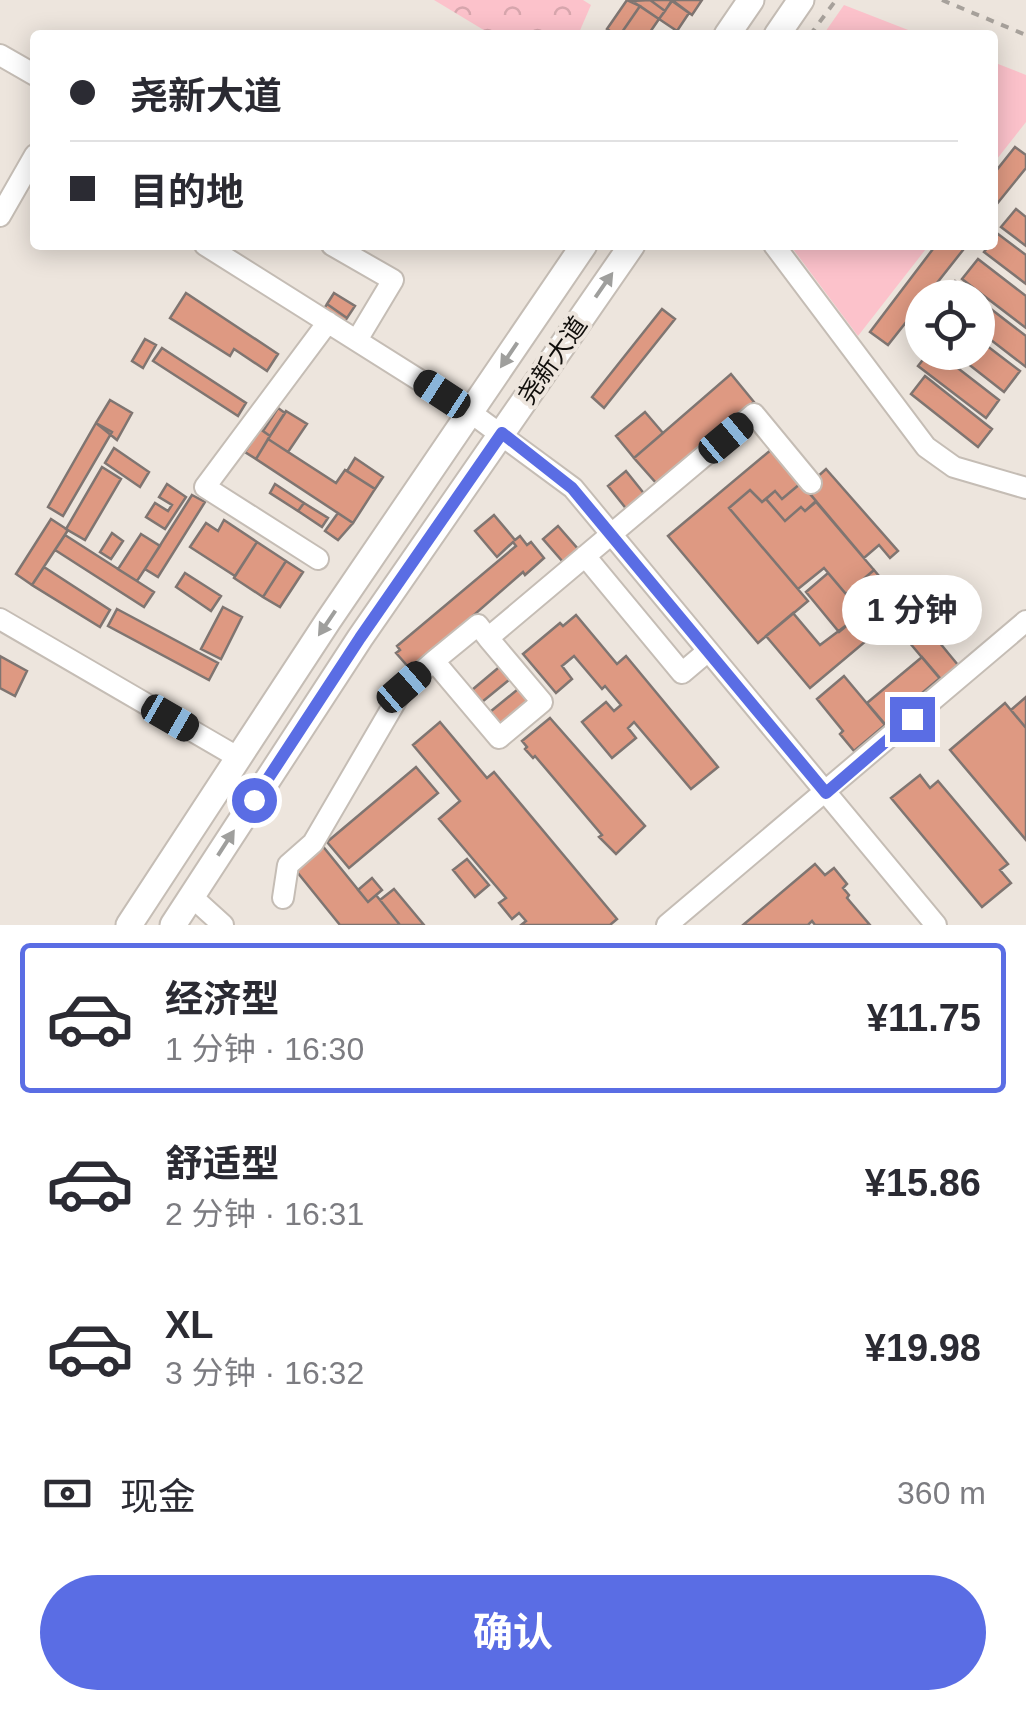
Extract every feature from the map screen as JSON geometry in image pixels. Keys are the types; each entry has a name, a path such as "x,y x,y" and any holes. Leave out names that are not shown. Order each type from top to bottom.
{"main road":[{"path":"730,30 751,0"},
{"path":"780,30 801,0"},
{"name":"尧新大道","path":"129,925 581,250"},
{"name":"尧新大道","path":"173,925 360,638 629,250"}],"lane":[{"path":"0,56 30,73"},
{"path":"0,216 30,164"},
{"path":"213,250 502,433 572,488 936,925"},
{"path":"341,250 393,280 357,340"},
{"path":"778,250 926,447 954,467 1026,488"},
{"path":"318,560 206,488 328,322"},
{"path":"488,638 754,414 811,482"},
{"path":"584,556 682,672 708,651"},
{"path":"0,619 238,758"},
{"path":"667,925 1026,621"},
{"path":"283,898 288,864 313,843 404,687 434,661 478,625 542,702 499,738 434,661"},
{"path":"192,896 223,925"}],"path":[{"path":"814,30 836,0"},
{"path":"942,0 1026,34"}],"green space":[{"path":"434,0 583,0 591,5 580,30 484,30"},
{"path":"844,5 908,30 826,30"},
{"path":"998,64 1026,75 1026,122 998,158"},
{"path":"794,250 925,250 858,336"}],"building":[{"path":"627,0 640,6 623,30 607,29"},
{"path":"650,0 665,11 659,19 632,1"},
{"path":"650,0 672,0 665,11"},
{"path":"672,0 702,0 692,15"},
{"path":"672,1 689,13 678,30 659,19"},
{"path":"640,6 659,19 651,30 623,30"},
{"path":"1015,147 1026,155 1026,168 998,203 998,168"},
{"path":"1016,209 1026,217 1026,246 1001,227"},
{"path":"998,234 1026,255 1026,284 984,252 998,250"},
{"path":"932,250 963,250 939,280 909,280"},
{"path":"978,259 1026,296 1026,328 995,304 995,280 962,279"},
{"path":"905,286 905,323 888,345 870,332"},
{"path":"186,293 278,354 267,371 234,349 230,356 170,318"},
{"path":"334,293 355,306 347,318 327,304"},
{"path":"327,304 347,318 342,325 322,312"},
{"path":"662,309 675,319 604,408 592,397"},
{"path":"995,312 1026,336 1026,367 995,343"},
{"path":"145,339 156,345 143,368 132,361"},
{"path":"162,348 246,403 238,416 153,361"},
{"path":"995,352 1020,371 1004,392 976,370 995,370"},
{"path":"923,370 960,370 999,400 986,418"},
{"path":"731,374 754,402 657,484 634,458"},
{"path":"925,376 992,429 978,447 911,394"},
{"path":"110,400 132,413 117,440 96,423"},
{"path":"278,408 285,413 270,436 263,431"},
{"path":"286,411 307,424 288,452 268,439"},
{"path":"645,412 663,433 634,458 616,436"},
{"path":"96,423 112,432 63,516 48,507"},
{"path":"260,429 270,436 256,459 245,452"},
{"path":"268,439 336,483 345,470 375,489 353,523 256,459"},
{"path":"114,448 149,472 140,487 105,463"},
{"path":"772,449 801,483 782,499 775,491 762,502 750,490 729,508 808,601 758,643 668,536"},
{"path":"355,458 383,477 375,489 347,471"},
{"path":"102,467 121,479 85,540 66,529"},
{"path":"826,469 898,551 890,558 879,545 864,558 805,488"},
{"path":"626,471 646,496 628,511 608,486"},
{"path":"801,483 816,501 805,511 801,507 785,521 766,499 775,491 782,499"},
{"path":"167,484 186,497 165,529 146,517 155,503 168,511 172,505 159,497"},
{"path":"275,484 304,503 298,511 270,493"},
{"path":"750,490 762,502 766,499 785,521 801,507 805,511 816,502 874,570 846,594 824,568 798,589 729,508"},
{"path":"192,495 205,502 158,577 145,569"},
{"path":"304,503 328,518 322,527 298,511"},
{"path":"338,513 353,523 338,540 325,531"},
{"path":"494,515 515,540 520,536 527,545 531,542 544,558 411,670 396,653 400,650 397,646 516,546 513,542 497,557 475,531"},
{"path":"51,519 68,530 32,585 16,574"},
{"path":"224,520 257,542 235,576 190,547 206,523 218,531"},
{"path":"558,526 578,549 563,562 543,539"},
{"path":"112,533 123,541 111,559 100,552"},
{"path":"141,534 160,546 137,581 118,569"},
{"path":"65,535 154,592 144,607 55,550"},
{"path":"257,542 286,561 263,597 234,578"},
{"path":"286,561 303,572 280,607 263,597"},
{"path":"44,567 110,610 100,627 32,585"},
{"path":"874,570 890,589 862,613 846,594"},
{"path":"185,573 221,596 211,611 176,587"},
{"path":"828,573 862,613 839,632 806,592"},
{"path":"908,579 922,595 895,617 902,625 899,628 892,619 810,688 766,636 793,613 820,645"},
{"path":"223,607 242,617 221,659 201,649"},
{"path":"117,609 218,663 209,680 108,626"},
{"path":"916,614 958,665 941,680 898,629"},
{"path":"576,615 617,664 626,656 718,767 691,789 634,722 628,728 636,738 612,758 582,722 606,702 614,711 621,705 574,656 562,666 572,679 556,693 523,654 560,623 563,626"},
{"path":"0,656 27,671 15,696 0,688"},
{"path":"922,657 940,678 885,724 867,703"},
{"path":"504,663 515,675 482,702 472,690"},
{"path":"844,676 885,725 854,751 817,699"},
{"path":"523,685 533,697 500,724 490,712"},
{"path":"1026,697 1026,728 1011,710"},
{"path":"1005,703 1026,728 1026,840 950,750"},
{"path":"550,718 645,826 616,854 525,749 522,741"},
{"path":"440,722 487,778 494,772 617,919 610,925 521,925 526,921 519,913 512,919 499,903 506,898 439,819 460,801 413,745"},
{"path":"416,767 438,793 349,868 327,842"},
{"path":"920,775 930,788 938,781 1008,864 1000,870 1011,883 982,907 891,798"},
{"path":"321,844 368,902 376,895 400,925 340,925 293,867"},
{"path":"467,859 489,885 475,897 453,870"},
{"path":"815,864 825,875 834,868 847,884 843,888 847,898 870,925 815,925 812,921 808,925 743,925"},
{"path":"372,878 382,890 368,902 358,890"},
{"path":"394,889 424,925 400,925 380,900"}],"route":[{"path":"254,800 502,433 572,488 826,793 912,719"}]}
